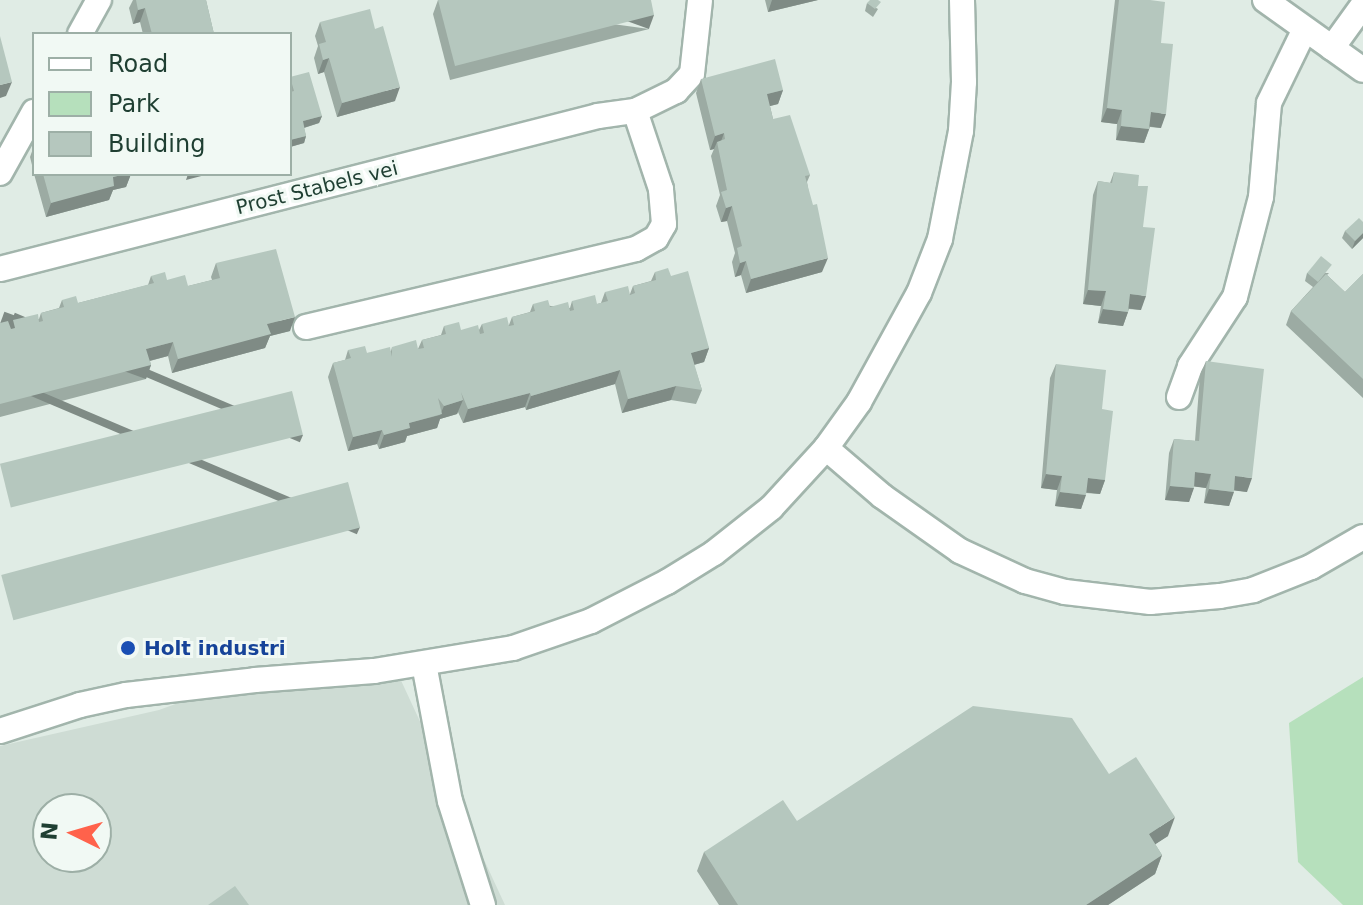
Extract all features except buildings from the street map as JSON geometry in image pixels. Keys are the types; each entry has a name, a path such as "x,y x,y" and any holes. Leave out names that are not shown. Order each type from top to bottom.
{"street":[{"path":"81,32 99,0"},
{"name":"Prost Stabels vei","path":"0,269 598,116 635,111 676,91 692,74 700,0"},
{"path":"0,731 80,705 157,690 424,664 513,648 591,621 667,582 714,553 771,508 826,448 894,344 940,239 961,131 964,82 962,0"},
{"path":"1265,0 1304,31 1363,70"},
{"path":"1332,48 1363,5"},
{"path":"1179,397 1190,366 1239,286 1261,197 1269,103 1304,31"},
{"path":"306,327 636,249 656,238 664,224 661,189 635,111"},
{"path":"0,173 32,116"},
{"path":"826,448 882,496 960,551 1025,581 1078,594 1150,602 1253,590 1311,567 1363,537"},
{"path":"424,664 450,801 483,905"}],"shaded area":[{"path":"392,661 505,905 0,905 0,746 159,710 255,675"}],"green space":[{"path":"1363,677 1363,905 1343,905 1298,862 1289,723"}],"place":[{"name":"Holt industri","path":"128,648"}]}
